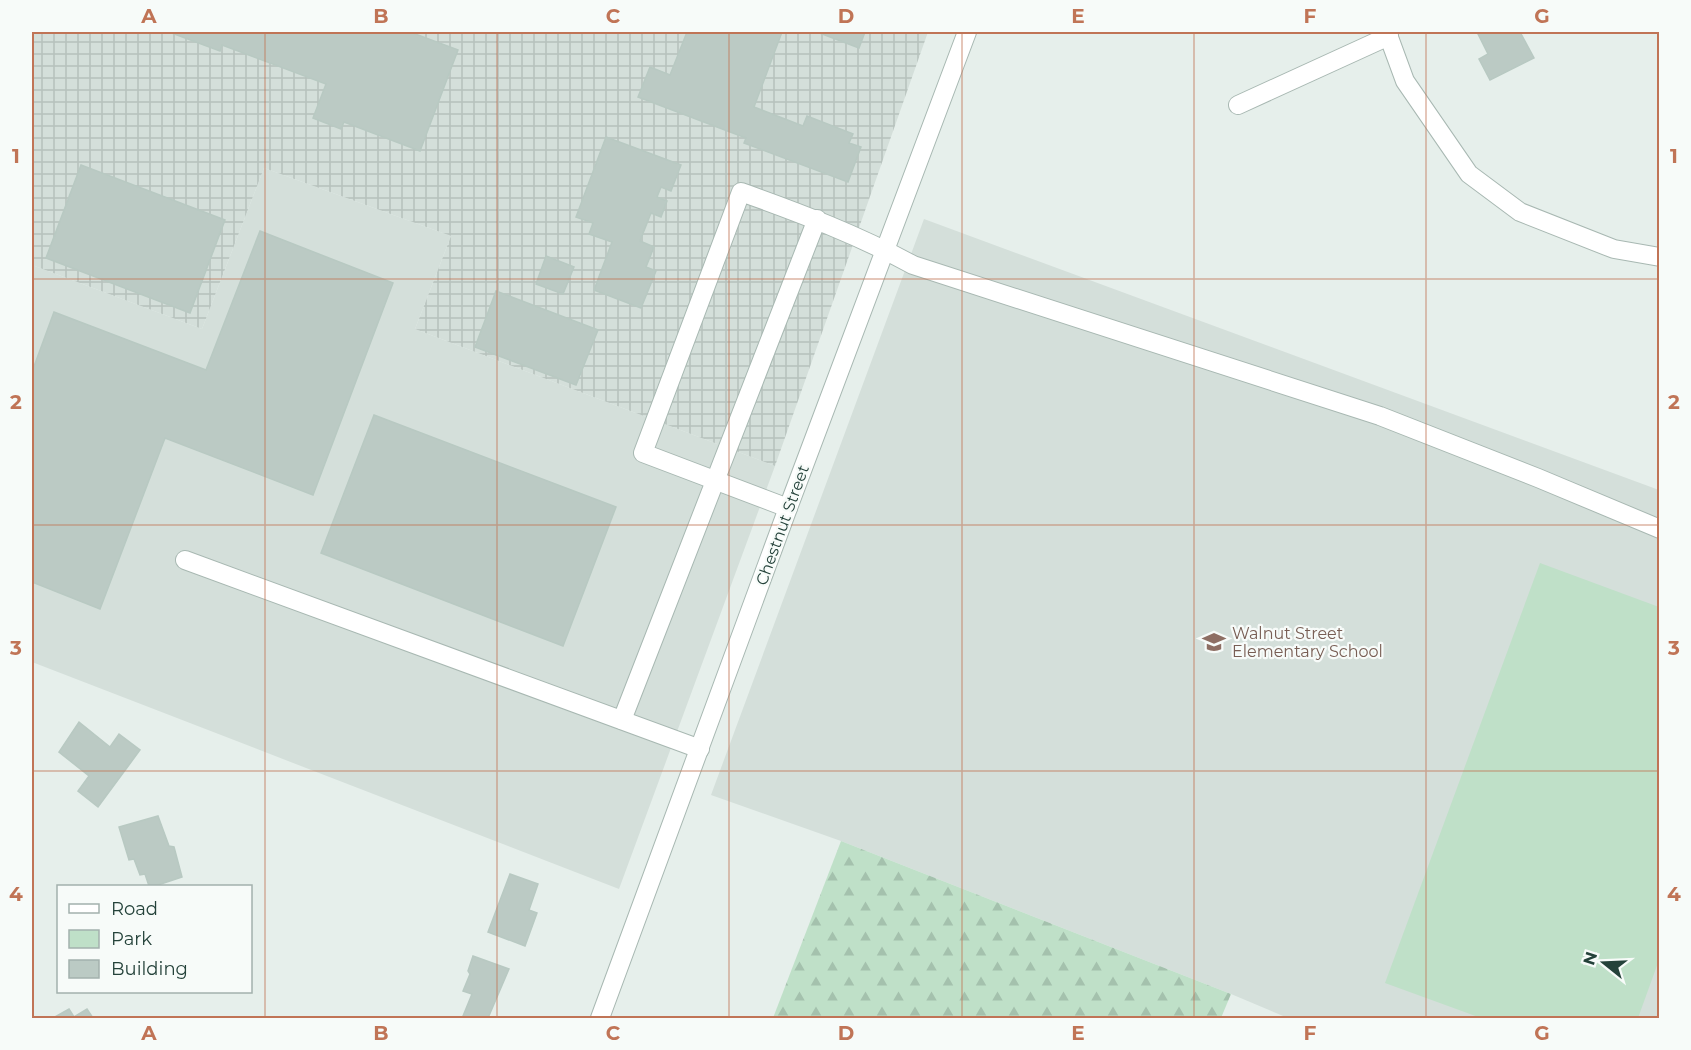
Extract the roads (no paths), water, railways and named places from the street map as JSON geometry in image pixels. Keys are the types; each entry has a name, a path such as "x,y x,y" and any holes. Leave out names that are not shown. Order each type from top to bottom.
{"street":[{"name":"Chestnut Street","path":"600,1018 967,32"},
{"path":"1238,105 1388,34 1405,81 1469,174 1520,212 1614,249 1659,257"},
{"path":"788,508 643,453 741,192 817,219 913,265 1380,416 1538,478 1659,529"},
{"path":"622,720 817,219"},
{"path":"185,560 700,749"}],"place":[{"name":"Walnut Street Elementary School","path":"1214,642"}]}
